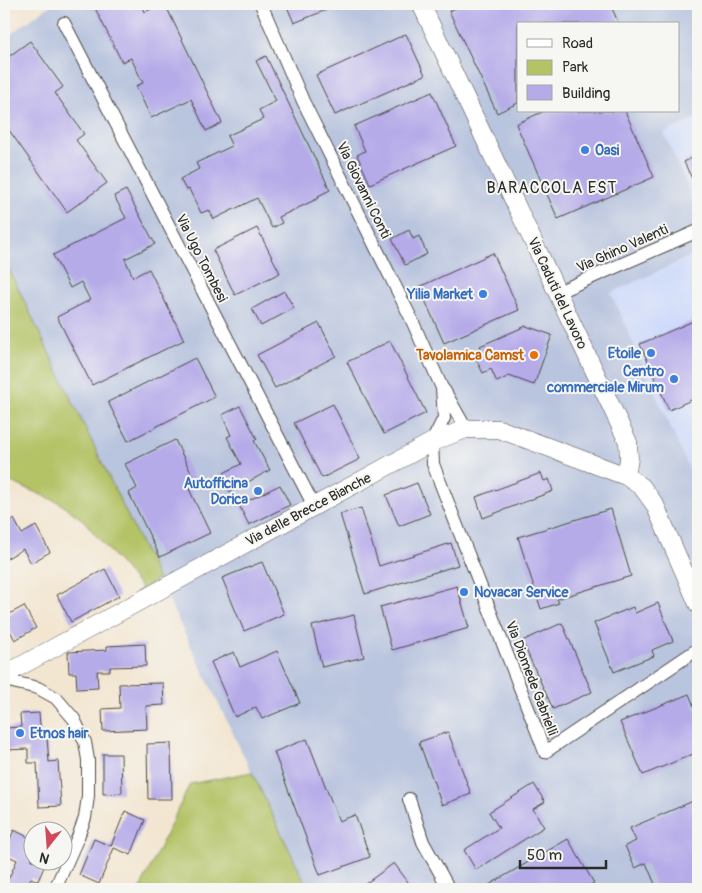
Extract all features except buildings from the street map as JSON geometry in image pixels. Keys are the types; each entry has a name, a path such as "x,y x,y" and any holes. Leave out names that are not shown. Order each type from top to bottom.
{"street":[{"name":"Via Giovanni Conti","path":"261,4 304,101 410,316 442,388 466,429"},
{"name":"Via Caduti del Lavoro","path":"422,4 628,442 629,459 626,476"},
{"name":"Via Ugo Tombesi","path":"64,23 314,506"},
{"name":"Via Ghino Valenti","path":"558,292 698,231"},
{"name":"Via Giovanni Conti","path":"432,442 444,418 442,388"},
{"name":"Via delle Brecce Bianche","path":"4,675 432,442 466,429 499,429 626,476"},
{"name":"Via Diomede Gabrielli","path":"432,442 433,464 545,752 698,650"},
{"path":"626,476 642,487 655,505 698,604"},
{"path":"4,680 38,688 56,698 74,719 85,742 88,760 88,796 85,818 55,889"},
{"path":"409,799 423,842 448,889"}],"shaded area":[{"path":"52,4 698,4 698,118 664,133 698,209 698,253 611,293 690,471 698,465 698,889 308,889 4,259 4,39"},
{"path":"698,118 698,209 664,133"},
{"name":"Centro commerciale Mirum","path":"698,253 698,465 690,472 611,293"}],"green space":[{"path":"4,259 158,579 142,589 83,520 58,502 4,479"},
{"path":"252,772 308,889 140,889 190,784"}],"place":[{"name":"Oasi","path":"585,150"},
{"name":"Yilia Market","path":"483,294"},
{"name":"Etoile","path":"651,353"},
{"name":"Tavolamica Camst","path":"534,355"},
{"name":"Centro commerciale Mirum","path":"674,379"},
{"name":"Autofficina Dorica","path":"258,491"},
{"name":"Novacar Service","path":"464,592"},
{"name":"Etnos hair","path":"20,733"}],"district":[{"name":"BARACCOLA EST","path":"552,187"}]}
